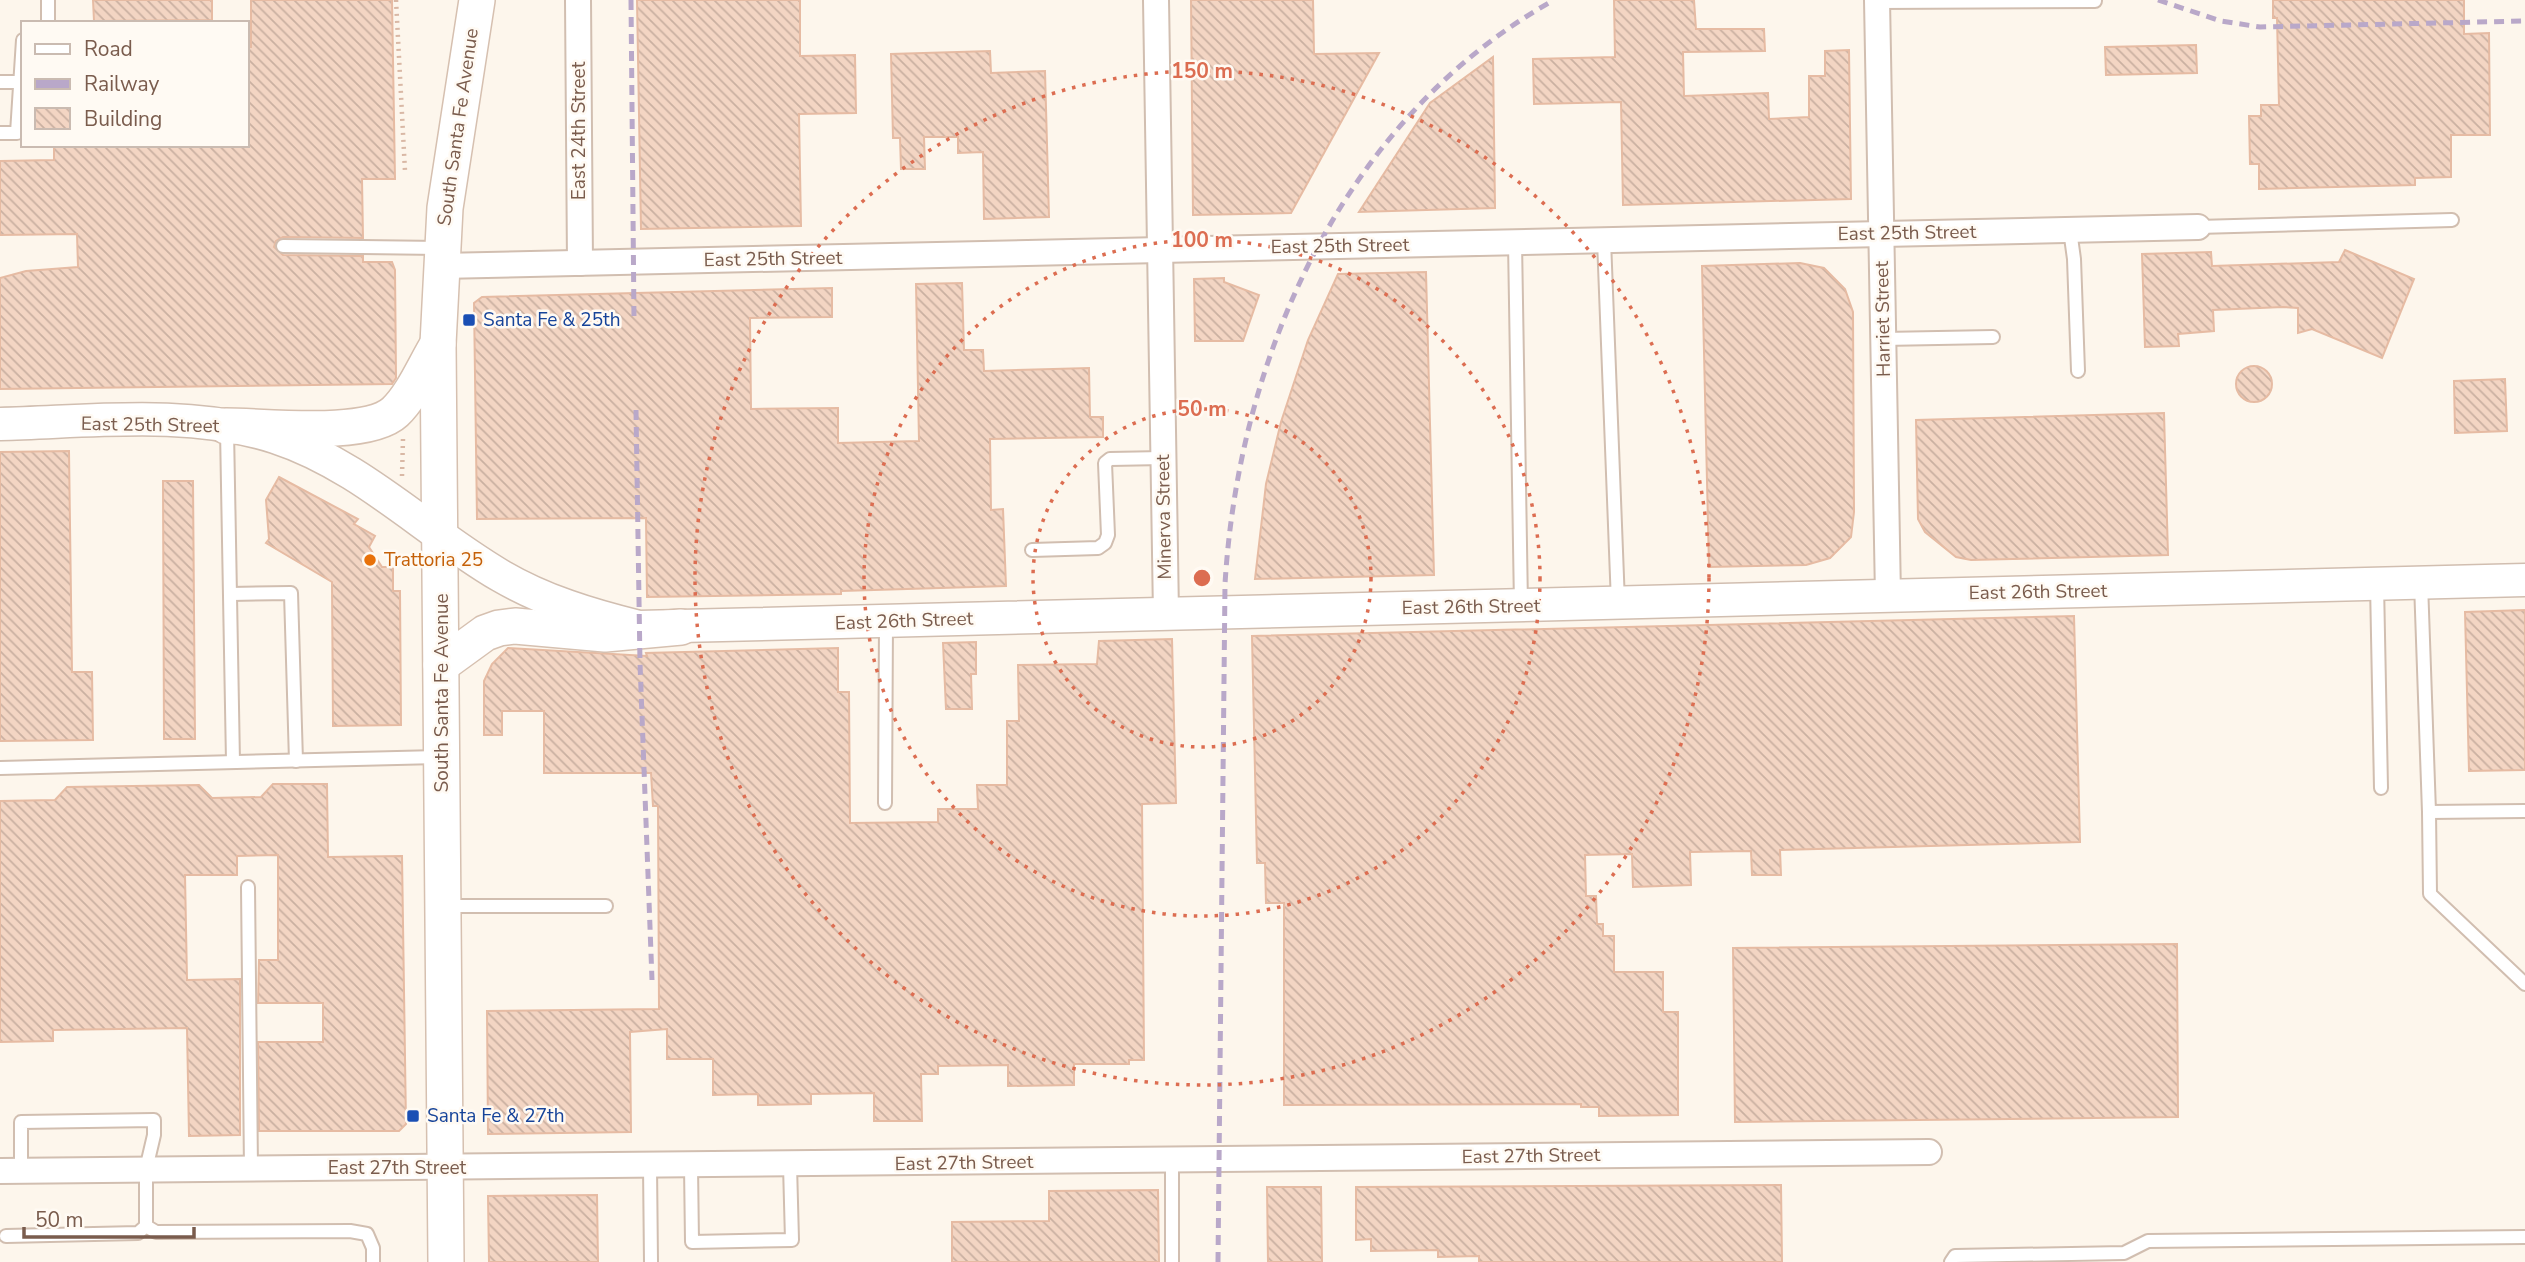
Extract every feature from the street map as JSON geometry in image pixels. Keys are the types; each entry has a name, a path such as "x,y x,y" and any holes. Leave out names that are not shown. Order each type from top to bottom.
{"main road":[{"name":"South Santa Fe Avenue","path":"446,1262 438,344 441,257 452,156 477,0"},
{"path":"226,426 356,427 379,423 401,406 438,344"},
{"path":"441,665 485,633 499,628 515,626 605,634 681,627"}],"street":[{"name":"East 24th Street","path":"578,0 580,263"},
{"name":"Minerva Street","path":"1156,0 1166,614"},
{"name":"Harriet Street","path":"1877,1 1888,596"},
{"name":"East 25th Street","path":"441,257 580,263 2198,227"},
{"name":"East 25th Street","path":"0,424 170,421 226,426 274,437 339,466 440,534"},
{"name":"East 26th Street","path":"440,534 498,574 541,598 639,627 2525,580"},
{"name":"East 27th Street","path":"11,1171 1929,1152"}],"lane":[{"path":"48,0 48,21"},
{"path":"1877,1 2095,1"},
{"path":"0,133 17,133 21,57"},
{"path":"0,82 18,82"},
{"path":"2198,227 2452,220"},
{"path":"2070,230 2078,372"},
{"path":"1604,240 1618,603"},
{"path":"1515,242 1521,605"},
{"path":"283,246 441,257"},
{"path":"1883,339 1993,337"},
{"path":"226,426 233,762"},
{"path":"1032,550 1098,548 1105,543 1108,535 1105,463 1110,460 1163,458"},
{"path":"2421,582 2430,894 2525,984"},
{"path":"2377,583 2381,788"},
{"path":"231,594 291,593 296,761"},
{"path":"885,803 886,622"},
{"path":"0,768 442,757"},
{"path":"2429,812 2525,811"},
{"path":"248,887 251,1169"},
{"path":"443,906 607,906"},
{"path":"6,1236 138,1233 146,1226 146,1169 154,1135 154,1120 21,1122 11,1171"},
{"path":"1171,1160 1172,1262"},
{"path":"691,1166 692,1242 792,1240 790,1165"},
{"path":"650,1166 651,1262"},
{"path":"146,1226 156,1232 350,1231 367,1234 373,1248 373,1262"},
{"path":"1951,1262 1955,1256 2124,1253 2148,1241 2525,1237"}],"path":[{"path":"396,0 405,171"},
{"path":"403,435 404,472"}],"building":[{"path":"93,0 212,0 212,20 94,21"},
{"path":"251,0 392,0 395,179 362,179 363,238 283,237 276,241 274,247 283,255 363,256 363,262 392,262 395,270 396,378 392,384 0,389 0,278 26,271 78,267 77,234 0,235 0,161 54,160 54,147 248,147 248,47 251,47"},
{"path":"637,0 800,0 800,56 855,55 856,113 799,114 801,226 641,229"},
{"path":"1191,0 1313,0 1314,54 1379,53 1291,213 1193,215"},
{"path":"1614,0 1694,0 1696,29 1764,29 1765,51 1683,52 1684,96 1768,93 1769,119 1809,117 1809,76 1825,76 1825,51 1849,50 1851,199 1623,205 1621,102 1534,104 1533,59 1615,57"},
{"path":"2273,0 2464,0 2464,34 2489,33 2490,135 2451,135 2451,177 2415,178 2415,185 2259,189 2259,164 2250,164 2249,116 2261,116 2261,105 2279,105 2277,18 2273,18"},
{"path":"2196,45 2197,73 2106,75 2105,47"},
{"path":"990,51 991,73 1045,71 1049,217 984,219 983,152 958,153 958,137 924,137 925,169 901,169 900,138 893,138 891,54"},
{"path":"1493,57 1495,208 1359,212 1430,103"},
{"path":"2345,250 2414,279 2382,358 2312,329 2298,333 2298,308 2283,307 2213,310 2214,331 2178,334 2179,346 2145,347 2142,254 2211,252 2212,266 2339,262"},
{"path":"1800,263 1824,268 1845,289 1853,312 1854,512 1851,537 1830,558 1806,565 1709,567 1702,266"},
{"path":"1426,272 1434,575 1255,579 1266,484 1281,422 1308,340 1338,274"},
{"path":"1224,278 1224,282 1259,295 1243,341 1195,341 1194,279"},
{"path":"962,283 964,350 983,350 984,371 1089,368 1090,417 1103,417 1103,437 990,439 991,510 1003,509 1006,586 841,591 841,594 647,597 646,518 477,519 474,303 482,297 832,288 832,317 750,318 751,409 838,408 838,443 919,441 916,284"},
{"path":"2254,366 2267,371 2272,384 2267,397 2254,402 2241,397 2236,384 2241,371"},
{"path":"2505,379 2507,431 2455,433 2454,381"},
{"path":"2164,413 2168,555 1971,560 1956,557 1925,532 1918,519 1916,420"},
{"path":"69,451 72,672 92,672 93,740 0,741 0,452"},
{"path":"279,477 358,519 354,524 375,536 369,547 382,567 393,567 393,591 400,591 401,725 333,726 332,582 266,543 269,539 266,500"},
{"path":"163,481 193,481 195,739 164,739"},
{"path":"2525,610 2525,770 2469,771 2465,612"},
{"path":"2074,616 2080,842 1780,850 1781,875 1752,875 1751,851 1690,852 1691,885 1633,887 1632,854 1585,855 1586,896 1596,896 1597,924 1603,924 1603,936 1614,936 1614,972 1663,972 1663,1012 1678,1012 1678,1115 1599,1116 1599,1107 1581,1107 1581,1104 1284,1105 1284,903 1266,903 1265,863 1257,863 1252,636"},
{"path":"1172,639 1176,803 1142,804 1144,1060 1129,1060 1129,1064 1074,1064 1074,1085 1008,1086 1008,1065 938,1066 938,1074 921,1074 922,1121 874,1121 874,1093 811,1094 811,1104 758,1105 758,1094 713,1095 713,1059 667,1059 667,1029 630,1032 631,1132 488,1134 487,1011 659,1009 658,806 653,806 651,773 544,773 544,711 502,711 502,735 484,735 484,681 492,664 508,648 647,656 646,653 838,648 838,692 849,692 850,823 938,822 938,809 978,809 977,785 1007,785 1007,721 1019,721 1018,665 1097,664 1099,641"},
{"path":"976,642 976,674 971,674 972,709 946,709 943,643"},
{"path":"273,784 327,784 328,857 402,856 406,1124 399,1131 259,1131 258,1042 323,1042 323,1003 258,1003 259,960 278,960 278,855 237,856 237,875 185,875 187,980 240,979 240,1135 189,1136 187,1028 53,1030 53,1041 0,1042 0,801 55,800 67,787 199,785 212,798 261,797"},
{"path":"2177,944 2178,1117 1735,1122 1733,948"},
{"path":"1781,1185 1782,1262 1479,1262 1479,1256 1438,1257 1438,1250 1371,1251 1371,1239 1356,1240 1356,1187"},
{"path":"1267,1187 1321,1187 1322,1262 1268,1262"},
{"path":"1158,1190 1159,1262 952,1262 952,1222 1049,1221 1049,1191"},
{"path":"597,1195 598,1262 489,1262 488,1196"}],"railway":[{"path":"631,0 634,320"},
{"path":"1218,1262 1225,584 1235,497 1253,411 1280,328 1317,248 1362,175 1417,108 1481,49 1554,0"},
{"path":"2158,0 2221,21 2260,27 2525,21"},
{"path":"636,410 640,663 652,980"}],"place":[{"name":"Santa Fe & 25th","path":"469,320"},
{"name":"Trattoria 25","path":"370,560"},
{"name":"Santa Fe & 27th","path":"413,1116"}]}
